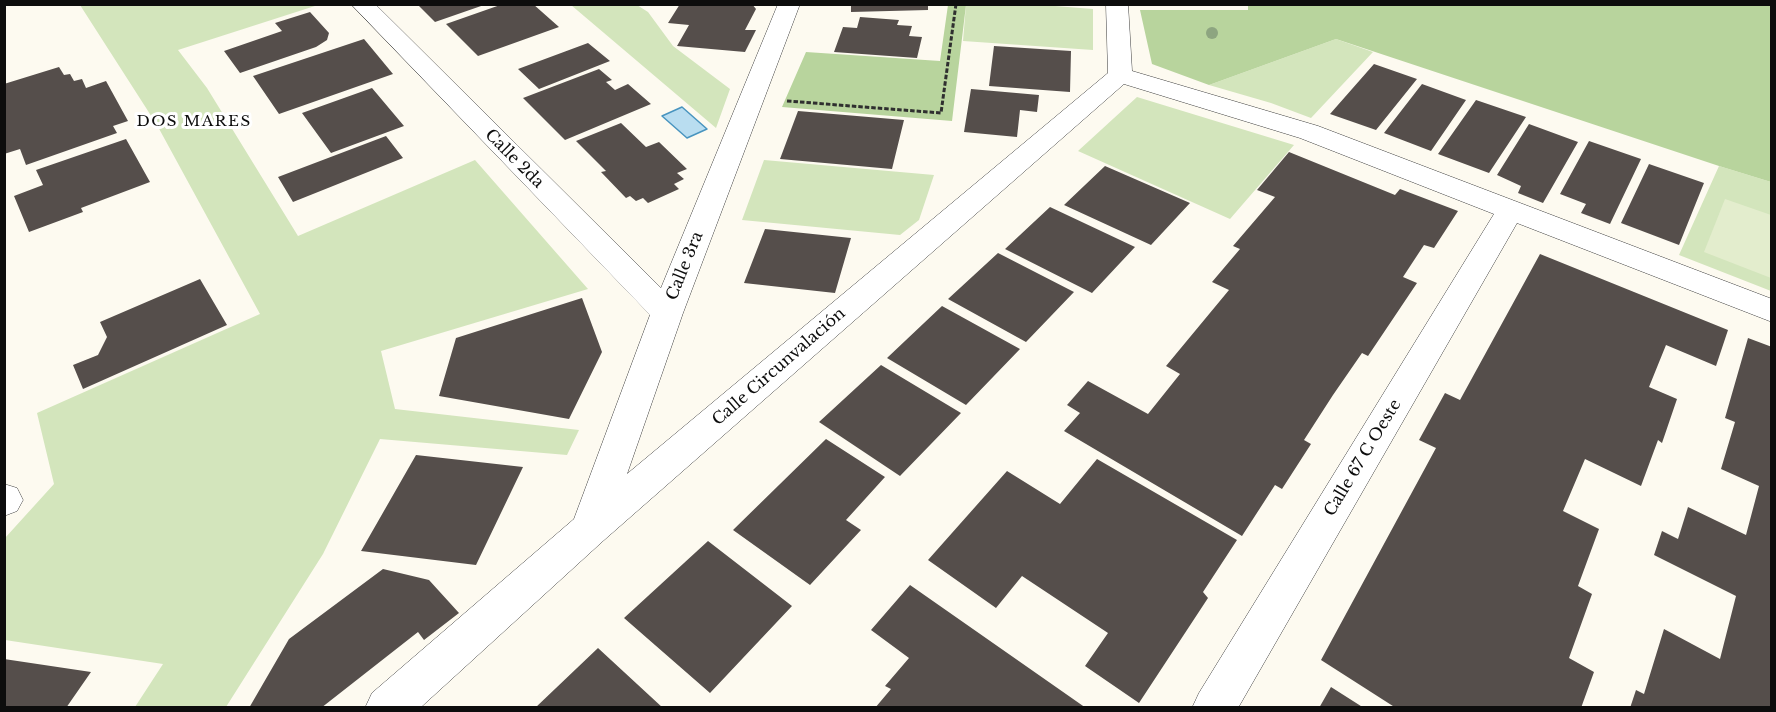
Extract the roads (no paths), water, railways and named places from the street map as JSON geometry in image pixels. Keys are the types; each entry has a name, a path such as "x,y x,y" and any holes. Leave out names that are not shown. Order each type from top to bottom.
{"street":[{"name":"Calle 2da","path":"362,4 667,312"},
{"name":"Calle 3ra","path":"588,530 667,312 789,4"},
{"path":"1117,4 1120,75 1309,132 1772,311"},
{"name":"Calle Circunvalación","path":"387,708 588,530 1120,75"},
{"name":"Calle 67 C Oeste","path":"1214,708 1511,209"}],"water":[{"path":"682,107 707,129 687,138 662,116"}],"district":[{"name":"DOS MARES","path":"194,122"}]}
